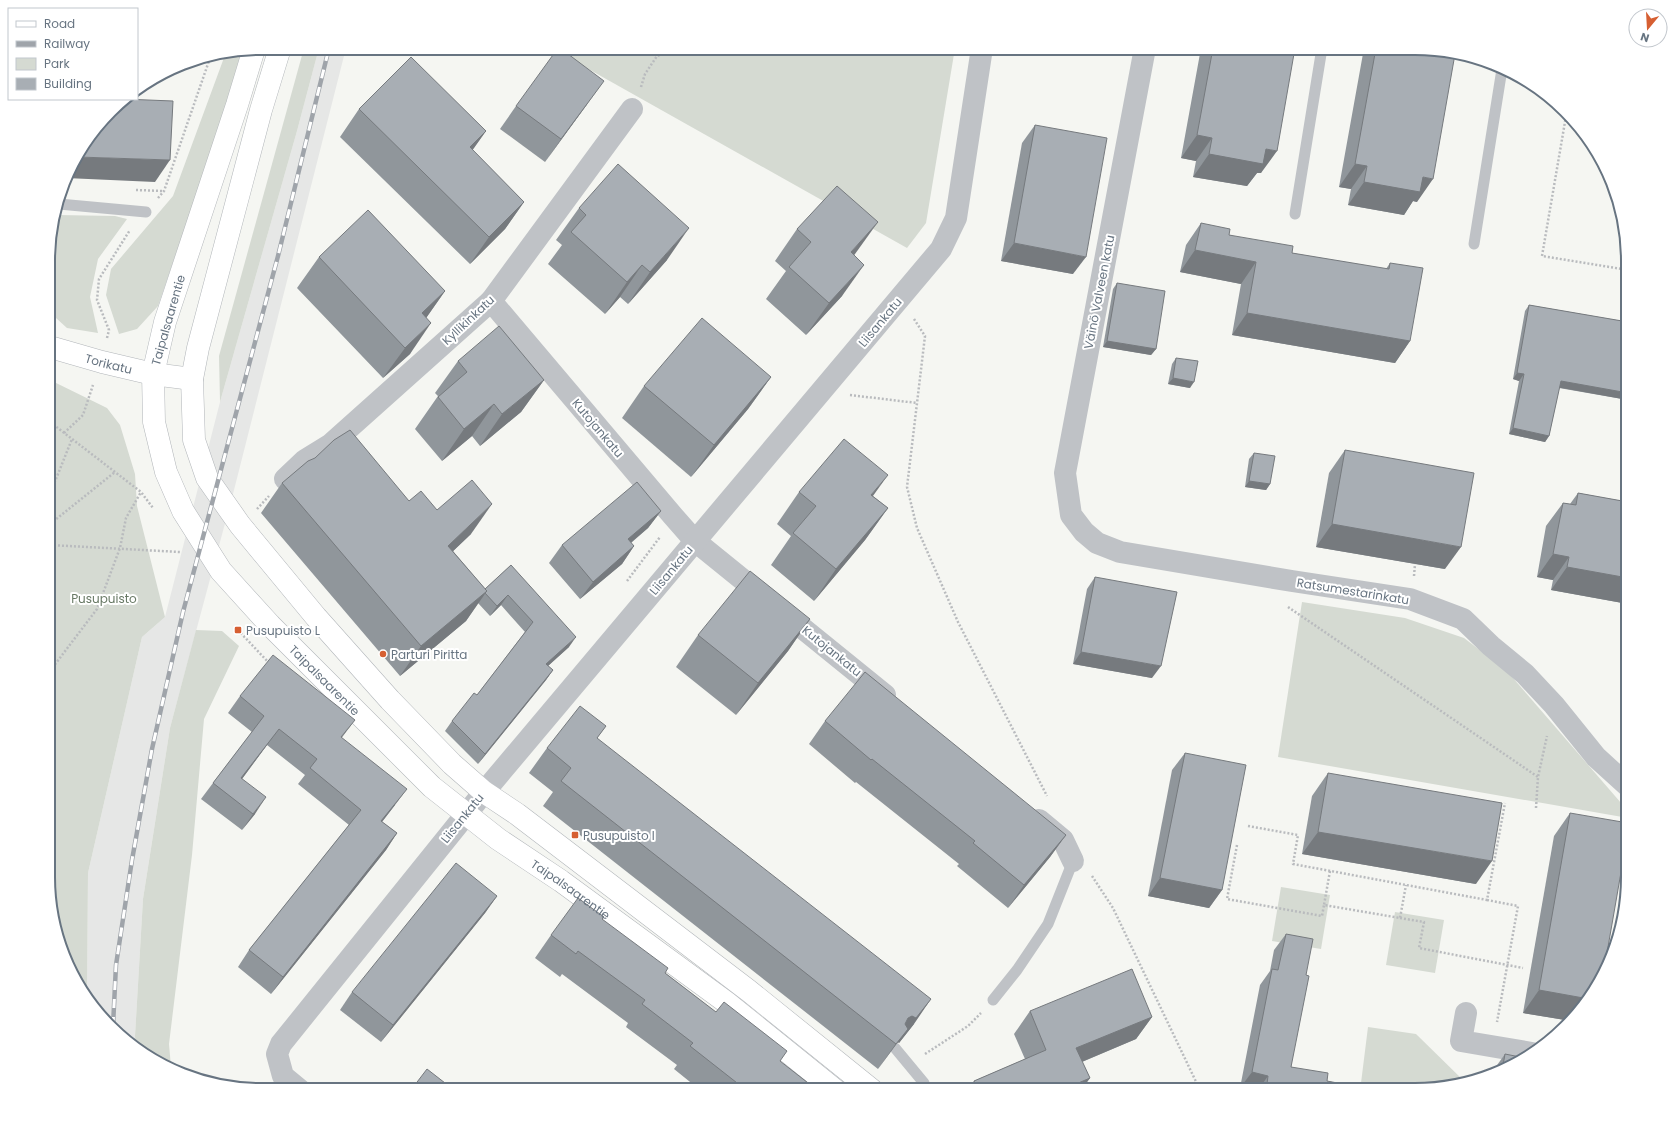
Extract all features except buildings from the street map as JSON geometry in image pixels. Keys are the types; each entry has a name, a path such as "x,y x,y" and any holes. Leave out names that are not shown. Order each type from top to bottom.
{"main road":[{"name":"Taipalsaarentie","path":"252,55 165,322 153,374 154,422 166,472 184,511 221,571 306,662 432,787 465,814 561,881 726,1002 826,1083"},
{"name":"Taipalsaarentie","path":"278,55 253,140 198,348 192,379 194,440 207,478 240,525 316,617 390,700 452,764 484,792 516,814 749,991 863,1083"},
{"name":"Torikatu","path":"55,349 153,374 192,379"}],"street":[{"name":"Liisankatu","path":"292,1083 283,1076 277,1054 281,1044 465,814 941,249 956,218 981,55"},
{"name":"Väinö Valveen katu","path":"1084,532 1071,515 1065,473 1144,55"},
{"name":"Kyllikinkatu","path":"285,479 305,460 331,444 491,301 632,109"},
{"name":"Kutojankatu","path":"491,301 695,540 898,705"},
{"name":"Ratsumestarinkatu","path":"1084,532 1097,543 1120,552 1279,579 1410,599 1463,619 1491,646 1525,674 1554,705 1596,757 1621,780"},
{"path":"1026,810 1063,840 1073,861"},
{"path":"1466,1013 1461,1041 1524,1052"}],"lane":[{"path":"1295,214 1321,55"},
{"path":"1474,244 1501,74"},
{"path":"63,204 146,212"},
{"path":"993,1000 1017,970 1048,924 1073,861"},
{"path":"895,1048 924,1083"}],"path":[{"path":"632,109 645,74 656,56 659,55"},
{"path":"64,433 83,415 102,362 109,330 97,300 99,279 128,233 164,191 208,62"},
{"path":"1565,120 1542,256 1621,269"},
{"path":"911,313 925,336 907,487 917,528 958,622 1050,802"},
{"path":"849,394 917,403"},
{"path":"55,482 72,439"},
{"path":"55,520 115,472"},
{"path":"55,664 97,609 120,548 126,518 141,492"},
{"path":"623,586 661,536"},
{"path":"55,545 185,552"},
{"path":"1288,607 1538,777"},
{"path":"1536,808 1538,777 1554,705"},
{"path":"1487,900 1505,803"},
{"path":"1248,826 1298,835 1293,864 1518,906 1493,1046"},
{"path":"1237,844 1227,899 1322,916 1330,871"},
{"path":"1073,861 1092,876 1113,908 1197,1083"},
{"path":"1400,918 1406,885"},
{"path":"1324,905 1424,922 1419,948 1523,968"},
{"path":"928,1052 968,1026"}],"shaded area":[{"path":"317,55 344,55 234,490 170,728 143,899 135,1041 115,1023 97,1003 87,987 88,873 142,637 165,617 220,402"}],"green space":[{"path":"244,55 158,306 137,329 119,334 106,295 111,269 173,196 224,58"},
{"path":"302,55 317,55 220,402 219,356"},
{"path":"563,55 954,55 926,223 907,248"},
{"path":"60,215 115,216 127,219 98,259 90,297 98,333 67,328 56,318 55,277 57,233"},
{"name":"Pusupuisto","path":"55,382 107,408 120,425 135,474 137,506 165,617 142,637 88,873 87,987 76,968 66,943 59,918 55,891"},
{"path":"1302,602 1405,618 1464,638 1506,670 1621,803 1621,817 1278,757"},
{"path":"196,630 222,631 239,646 204,719 192,855 169,1044 171,1062 135,1041 135,1036 143,899 170,728"},
{"path":"1281,887 1330,895 1321,949 1272,941"},
{"path":"1395,912 1444,920 1435,973 1386,965"},
{"path":"1368,1027 1416,1034 1461,1078 1429,1083 1361,1083"}],"railway":[{"path":"113,1021 116,965 132,860 152,749 183,612 278,256 327,55"}],"place":[{"name":"Pusupuisto L","path":"238,630"},
{"name":"Parturi Piritta","path":"383,654"},
{"name":"Pusupuisto I","path":"575,835"}]}
